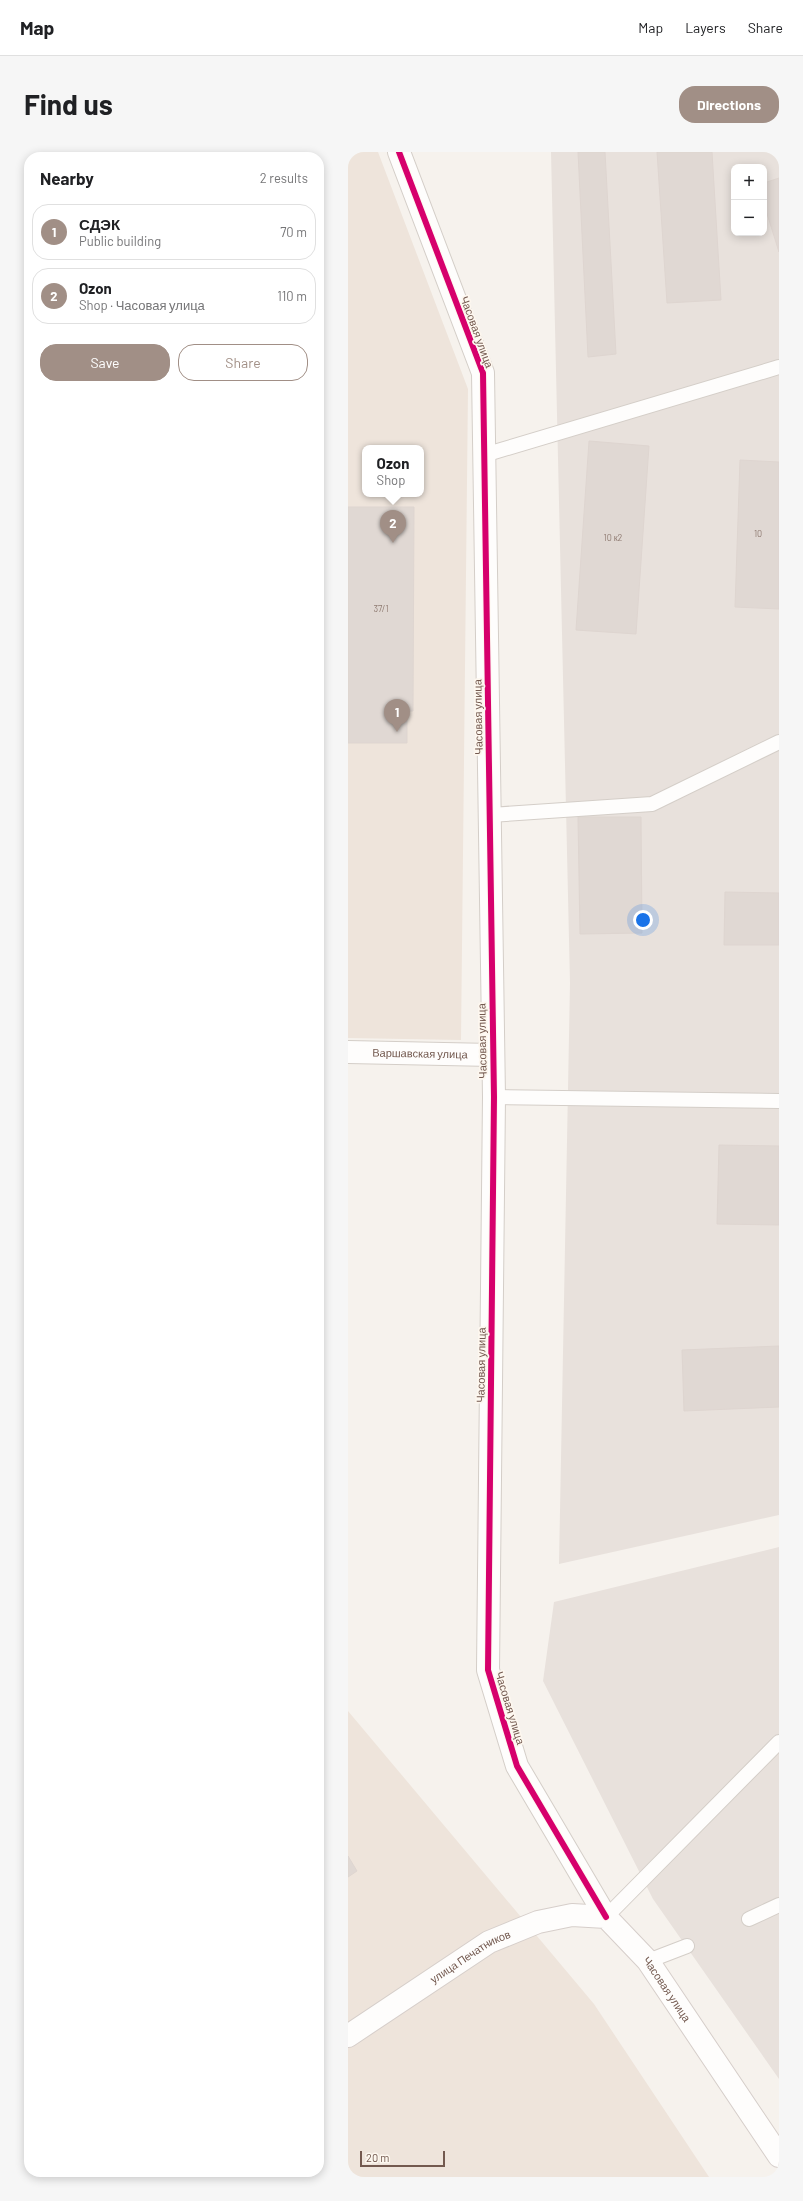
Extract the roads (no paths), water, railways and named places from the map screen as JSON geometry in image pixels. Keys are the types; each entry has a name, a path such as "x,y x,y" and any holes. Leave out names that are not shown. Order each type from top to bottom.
{"street":[{"name":"Часовая улица","path":"399,152 483,373 492,1055 494,1097 488,1670 517,1766 606,1917 648,1961 779,2156"},
{"name":"Варшавская улица","path":"348,1052 492,1055"},
{"name":"улица Печатников","path":"348,2036 489,1942 538,1922 572,1915 606,1917"}],"lane":[{"path":"484,455 779,367"},
{"path":"490,815 652,804 779,742"},
{"path":"494,1097 779,1101"},
{"path":"606,1917 779,1742"},
{"path":"748,1919 779,1905"},
{"path":"648,1961 687,1946"}],"place":[{"name":"Ozon","path":"393,543"},
{"name":"СДЭК","path":"397,732"}]}
